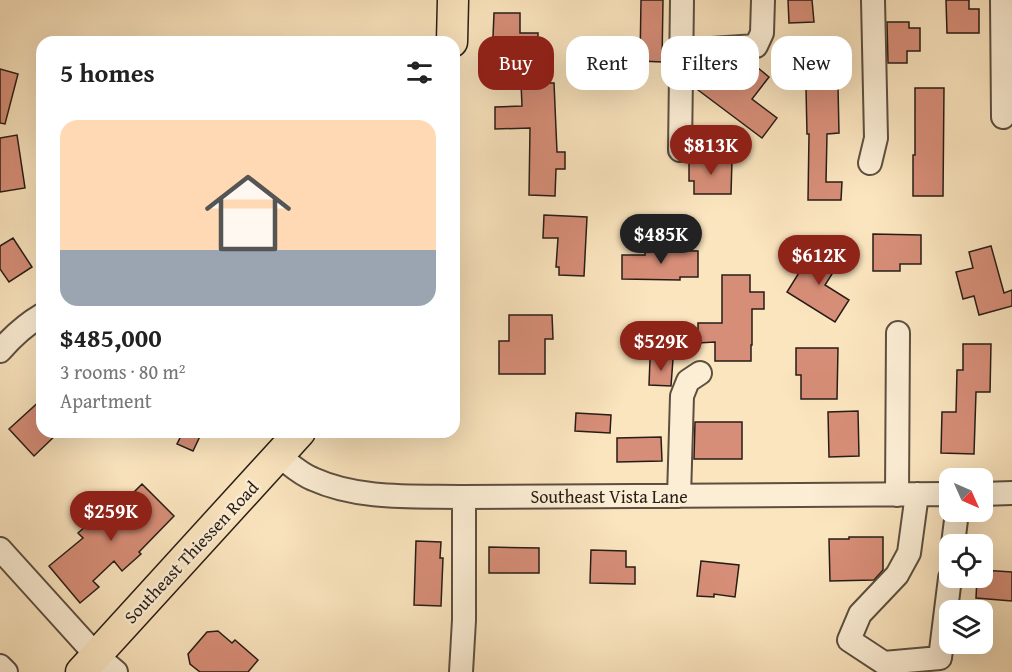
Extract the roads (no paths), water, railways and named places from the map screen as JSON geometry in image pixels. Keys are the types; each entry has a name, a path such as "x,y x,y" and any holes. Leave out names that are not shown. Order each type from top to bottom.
{"main road":[{"path":"453,0 453,36"},
{"name":"Southeast Thiessen Road","path":"97,666 295,438"}],"street":[{"path":"682,0 682,36"},
{"path":"759,40 762,33 763,0"},
{"path":"870,163 876,138 873,0"},
{"path":"1002,0 1003,117"},
{"path":"680,150 681,90"},
{"path":"0,351 15,334 36,318"},
{"path":"898,333 909,553 897,575 860,614 849,640 884,663 940,658 949,588"},
{"path":"679,496 682,396 687,381 700,373"},
{"name":"Southeast Vista Lane","path":"279,456 311,478 344,490 401,496 939,494"},
{"path":"993,494 1012,493"},
{"path":"461,672 464,620 464,497"},
{"path":"0,549 97,666"},
{"path":"0,666 6,672"}]}
